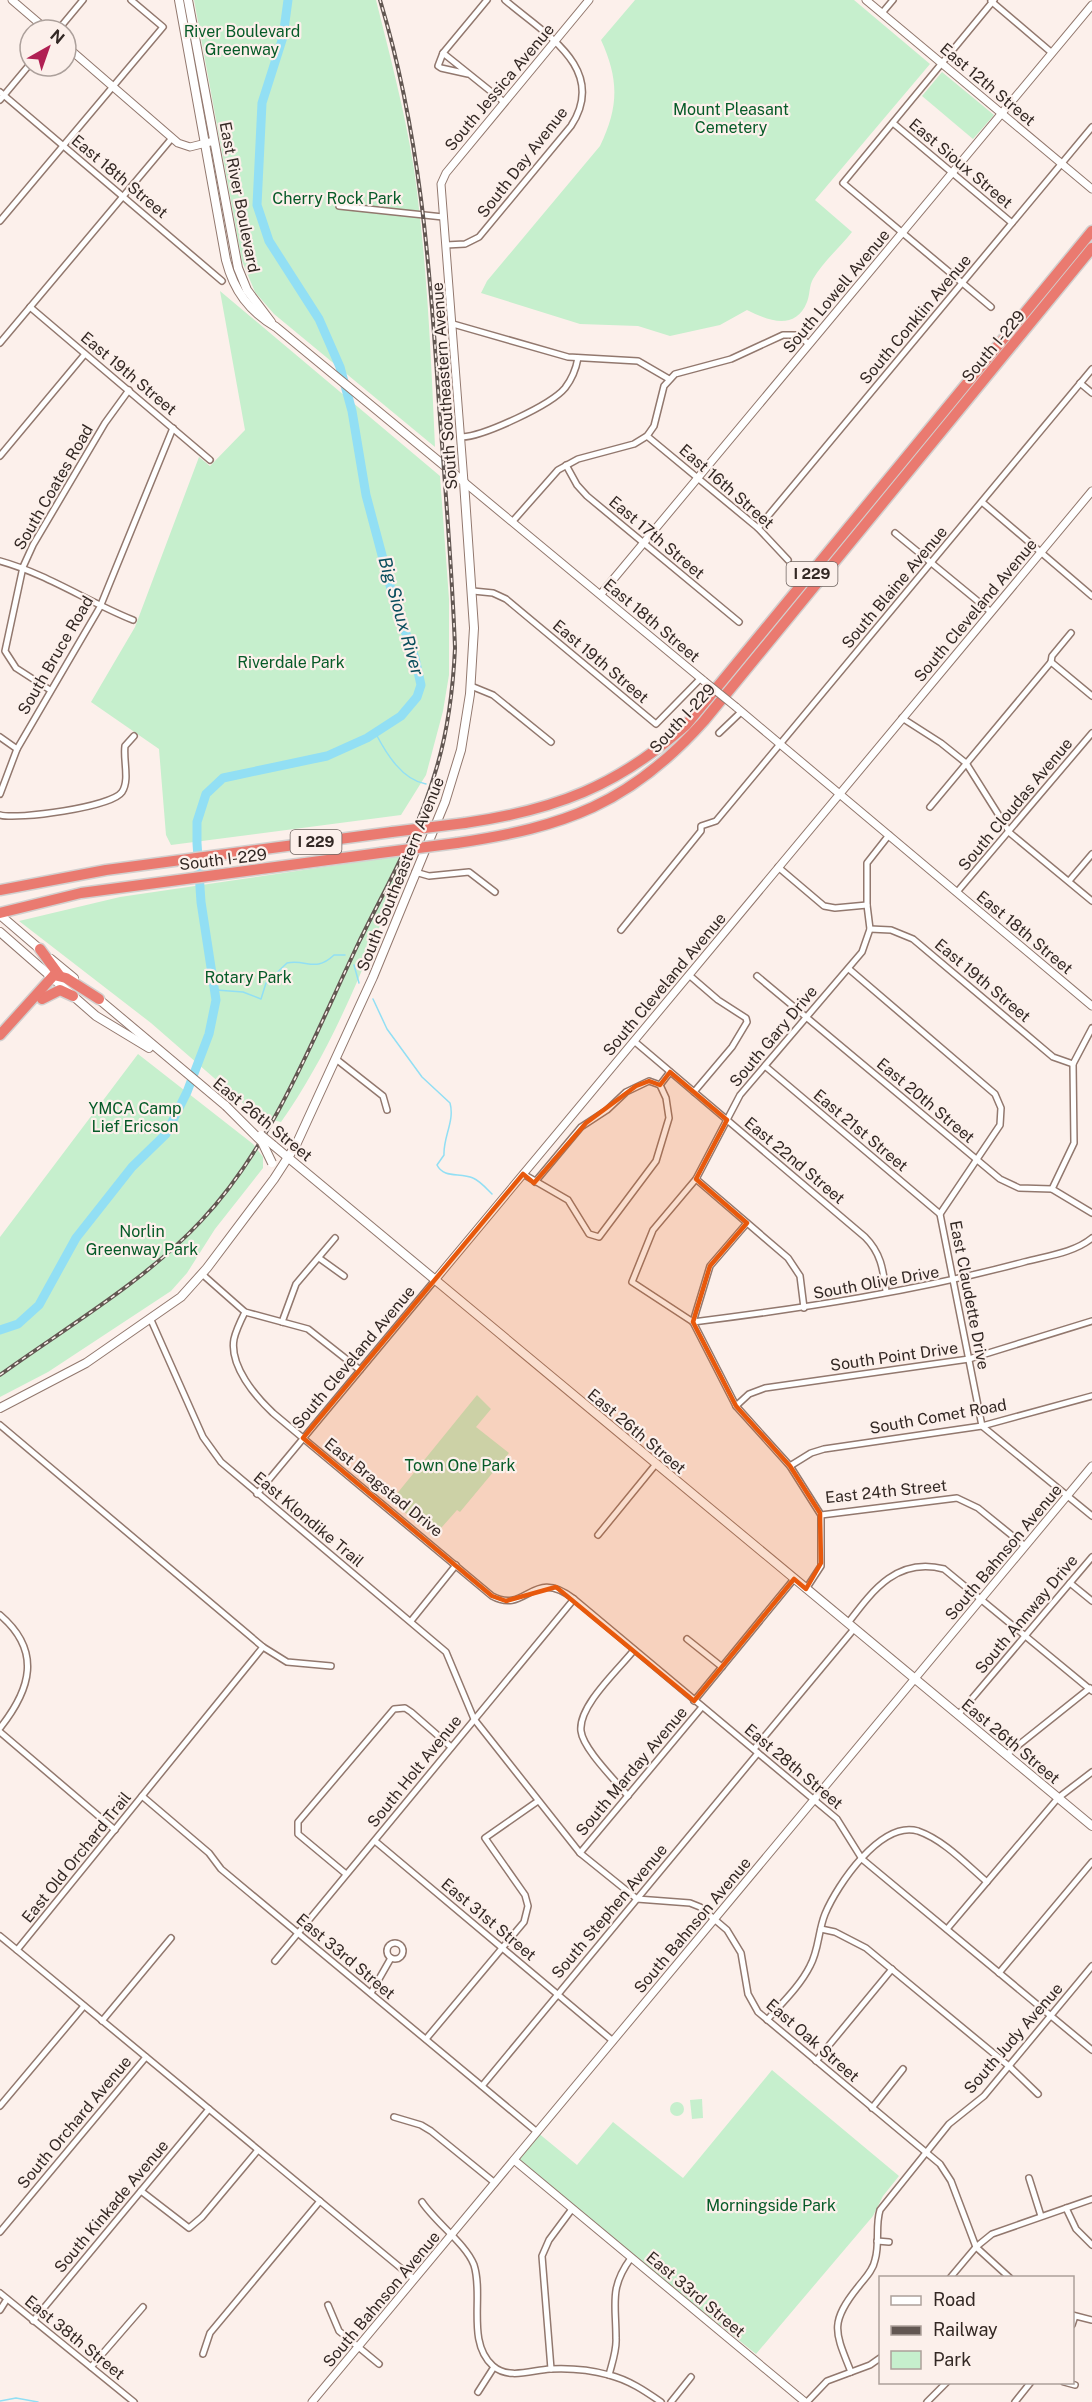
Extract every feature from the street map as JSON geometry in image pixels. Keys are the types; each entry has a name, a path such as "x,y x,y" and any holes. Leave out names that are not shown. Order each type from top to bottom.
{"highway":[{"name":"South I-229","path":"0,890 75,874 465,823 532,811 593,790 641,762 686,725 1092,231"},
{"name":"South I-229","path":"0,914 81,893 380,854 525,832 566,819 621,792 677,749 708,716 1092,248"},
{"path":"40,949 55,978 99,999"},
{"path":"0,1043 42,999 55,978"},
{"path":"0,1035 55,978"},
{"path":"42,999 60,990 73,996"}],"main road":[{"name":"East River Boulevard","path":"178,0 231,277 248,307 276,327"},
{"name":"East River Boulevard","path":"188,0 240,275 251,296 276,327"},
{"name":"East 18th Street","path":"276,327 464,482"},
{"name":"South Southeastern Avenue","path":"0,1408 76,1369 151,1320 181,1297 202,1274 289,1158 336,1059 415,872 452,780 464,734 471,686 473,591 464,482"},
{"name":"East 26th Street","path":"0,914 164,1056 1092,1826"},
{"name":"East 26th Street","path":"1,932 73,996 120,1032 164,1056"},
{"path":"226,1106 262,1142 272,1163 274,1179"}],"street":[{"path":"12,0 33,18"},
{"path":"68,18 84,0"},
{"path":"0,221 163,27 131,0"},
{"path":"468,74 441,68 438,62 487,0"},
{"name":"South Day Avenue","path":"446,245 465,244 479,237 576,118 580,108 583,85 574,63 554,42 505,0"},
{"name":"South Jessica Avenue","path":"441,196 441,184 446,173 589,0"},
{"name":"East 12th Street","path":"866,0 1092,189"},
{"path":"882,13 893,0"},
{"path":"991,307 843,183 992,1 1052,53"},
{"name":"South Lowell Avenue","path":"600,594 1092,5"},
{"path":"443,53 504,102"},
{"path":"78,57 172,138 186,147 214,141"},
{"path":"1,96 18,77"},
{"name":"East 18th Street","path":"1,96 222,281"},
{"name":"East Sioux Street","path":"893,123 1012,224"},
{"name":"South Conklin Avenue","path":"758,528 1092,127"},
{"path":"0,344 172,138"},
{"name":"South Southeastern Avenue","path":"441,196 464,482"},
{"path":"339,206 443,217"},
{"name":"East 19th Street","path":"30,307 210,460"},
{"path":"453,324 578,358 638,361 669,379"},
{"path":"513,521 551,476 566,465 578,459 634,444 647,436 654,426 664,386 669,379 683,370 731,359 783,335 797,335 809,344"},
{"path":"1,453 85,354"},
{"path":"462,437 485,433 556,396 572,378 578,358"},
{"name":"South Blaine Avenue","path":"621,930 701,831 701,826 716,820 1092,369"},
{"path":"1080,383 1092,393"},
{"name":"South Coates Road","path":"50,690 16,668 7,658 5,651 23,567 33,545 105,423 129,390"},
{"name":"South Bruce Road","path":"0,794 17,748 100,607 172,428"},
{"name":"East 16th Street","path":"647,436 758,528 788,560"},
{"name":"East 17th Street","path":"566,465 577,485 587,496 739,622"},
{"name":"East 18th Street","path":"464,482 1092,1005"},
{"name":"South Cleveland Avenue","path":"257,1494 1092,491"},
{"path":"982,502 1092,596"},
{"path":"896,533 991,612"},
{"path":"0,561 23,567 100,607 134,620"},
{"name":"East 19th Street","path":"473,591 493,593 506,599 656,724 702,679"},
{"path":"930,807 1051,662 1052,656 1071,633"},
{"path":"1051,662 1092,696"},
{"path":"471,686 493,695 551,742"},
{"path":"719,733 739,709"},
{"path":"902,718 941,743 966,763 1010,832 1092,901"},
{"name":"South Cloudas Avenue","path":"957,892 1092,733"},
{"path":"0,815 18,818 101,804 116,798 125,786 124,746 134,736"},
{"path":"0,737 17,748"},
{"path":"870,929 867,905 867,862 889,835"},
{"path":"1069,881 1092,854"},
{"path":"778,867 824,906 835,908 867,905"},
{"path":"415,872 429,876 469,872 495,892"},
{"name":"East 19th Street","path":"870,929 891,930 913,939 1053,1057 1073,1064"},
{"name":"South Gary Drive","path":"632,1282 653,1230 696,1179 740,1095 849,969 862,951 870,929"},
{"name":"East Claudette Drive","path":"849,969 995,1094 1000,1107 1000,1125 940,1214 982,1426"},
{"path":"689,975 746,1018 747,1022 732,1047 694,1092"},
{"name":"East 20th Street","path":"757,976 1009,1185 1028,1189 1052,1189 1092,1213"},
{"path":"1052,1189 1068,1160 1075,1133 1073,1064 1092,1028"},
{"name":"East 22nd Street","path":"634,1041 872,1244 882,1263 886,1291"},
{"path":"336,1059 383,1096 387,1110"},
{"name":"East 21st Street","path":"765,1066 940,1214"},
{"path":"660,1086 670,1072"},
{"path":"523,1174 535,1182 568,1200 589,1234 599,1237 656,1161 669,1118 666,1098 660,1086 646,1082 626,1092 607,1110 580,1127 535,1182"},
{"path":"696,1179 795,1267 800,1276 804,1308"},
{"path":"693,1322 710,1266 747,1223"},
{"path":"282,1322 296,1284 335,1238"},
{"name":"South Olive Drive","path":"693,1322 804,1308 886,1291 952,1281 1070,1250 1092,1238"},
{"path":"319,1258 344,1276"},
{"path":"202,1274 245,1312 308,1329 360,1370"},
{"name":"East 24th Street","path":"632,1282 693,1322 736,1406 790,1466 821,1515 957,1498 978,1508 1025,1546"},
{"name":"East Bragstad Drive","path":"245,1312 234,1339 238,1364 259,1400 456,1565"},
{"name":"East Klondike Trail","path":"151,1320 207,1444 221,1462 446,1652 474,1719"},
{"name":"South Point Drive","path":"736,1406 749,1394 765,1388 969,1359 1092,1321"},
{"name":"South Comet Road","path":"790,1466 811,1453 824,1449 982,1426 1092,1396"},
{"path":"0,1425 263,1647 287,1662 331,1666"},
{"path":"982,1426 1092,1516"},
{"path":"598,1534 656,1464"},
{"name":"South Bahnson Avenue","path":"314,2401 1092,1466"},
{"path":"806,1589 821,1566 821,1515"},
{"name":"South Annway Drive","path":"958,1715 1092,1557"},
{"path":"411,1621 456,1565"},
{"name":"East 28th Street","path":"456,1565 499,1599 514,1600 549,1586 556,1587 574,1599 837,1819 862,1859 1092,2050"},
{"name":"South Stephen Avenue","path":"482,2086 756,1751 882,1583 893,1574 903,1570 933,1567 944,1569 1091,1690"},
{"name":"South Marday Avenue","path":"694,1701 794,1579"},
{"path":"1070,1583 1092,1600"},
{"name":"South Holt Avenue","path":"275,1961 574,1599"},
{"path":"0,1615 18,1628 28,1663 28,1680 15,1707 0,1728"},
{"path":"687,1639 722,1667"},
{"name":"East Old Orchard Trail","path":"17,1950 263,1647"},
{"path":"628,1796 586,1744 581,1732 585,1712 591,1702 634,1650"},
{"path":"1005,1755 1091,1690"},
{"name":"South Marday Avenue","path":"580,1853 702,1707"},
{"path":"346,1874 298,1834 298,1822 394,1709 405,1708 411,1712 451,1747"},
{"path":"474,1719 580,1853 637,1899"},
{"path":"0,1732 115,1830"},
{"path":"947,1929 1058,1798 1092,1772"},
{"name":"East 33rd Street","path":"142,1796 203,1847 221,1869 537,2132"},
{"path":"426,2039 524,1922 528,1906 525,1895 485,1838 538,1801"},
{"path":"767,2020 809,1969 824,1917 837,1891 862,1859 887,1836 901,1830 916,1831 936,1840 987,1882"},
{"name":"East 31st Street","path":"375,1841 613,2041"},
{"path":"999,1973 1092,1863"},
{"name":"East Oak Street","path":"637,1899 690,1903 715,1918 738,1946 750,2001 767,2020 940,2164 951,2181 976,2247 1009,2276"},
{"path":"821,1929 851,1939 892,1970 1010,2067 1038,2094"},
{"path":"0,1936 414,2279"},
{"path":"102,2020 171,1938"},
{"path":"370,1993 391,1958"},
{"name":"South Judy Avenue","path":"850,2372 836,2328 839,2314 871,2271 875,2260 880,2210 948,2124 984,2096 1092,1966"},
{"path":"816,2061 892,1970"},
{"path":"0,2106 84,2006"},
{"name":"South Orchard Avenue","path":"0,2232 146,2057"},
{"path":"872,2108 903,2069"},
{"name":"South Kinkade Avenue","path":"33,2321 208,2109"},
{"path":"394,2117 431,2131 495,2183"},
{"path":"141,2191 189,2228 202,2217 258,2150"},
{"name":"East 33rd Street","path":"514,2160 806,2402"},
{"path":"1029,2178 1041,2216"},
{"path":"951,2276 976,2247 992,2234 1092,2199"},
{"path":"203,2354 210,2332 320,2201"},
{"path":"422,2202 450,2236 466,2250 475,2269 480,2340 484,2354 494,2367 515,2373 551,2369 609,2375 636,2385 662,2402"},
{"path":"1066,2208 1076,2229 1092,2245"},
{"path":"551,2369 542,2256 549,2240 572,2209"},
{"path":"877,2241 889,2242"},
{"path":"609,2375 616,2345 614,2292 620,2274 631,2258"},
{"name":"East 38th Street","path":"0,2293 134,2402"},
{"path":"0,2310 7,2299"},
{"path":"328,2305 334,2325 379,2364"},
{"path":"91,2367 143,2307"},
{"path":"1074,2315 1092,2320"},
{"path":"806,2402 827,2381 879,2358"},
{"path":"478,2392 494,2367"},
{"path":"671,2402 691,2377"},
{"path":"927,2402 945,2384"},
{"path":"1015,2402 1029,2384"}],"highlighted area":[{"path":"670,1072 727,1120 696,1179 747,1223 710,1266 693,1322 736,1406 790,1466 820,1513 821,1563 806,1589 794,1579 694,1701 556,1587 506,1601 492,1596 303,1438 523,1174 534,1183 586,1123 636,1086 649,1081 660,1085"}],"green space":[{"name":"Cherry Rock Park","path":"194,0 287,0 286,9 288,0 376,0 402,105 414,169 425,273 435,447 274,314 255,292 242,261"},
{"name":"Mount Pleasant Cemetery","path":"635,0 854,0 930,64 815,200 852,232 817,273 807,302 795,317 788,320 772,320 747,310 720,325 670,336 638,326 580,324 481,293 487,281 600,146 611,118 614,93 614,80 601,40"},
{"path":"942,72 994,115 973,139 922,96"},
{"name":"Riverdale Park","path":"220,291 440,476 449,599 449,675 443,711 426,775 401,815 171,845 166,835 159,749 91,702 135,627 199,457 210,466 245,430"},
{"name":"Rotary Park","path":"406,855 352,993 319,1061 281,1122 259,1117 151,1023 19,921 120,897"},
{"name":"Norlin Greenway Park","path":"138,1054 253,1144 263,1157 263,1168 215,1229 187,1273 171,1291 48,1372 0,1397 0,1237"},
{"name":"Town One Park","path":"477,1395 491,1409 476,1427 509,1453 460,1512 457,1510 434,1536 391,1501"},
{"name":"Morningside Park","path":"772,2070 899,2176 883,2196 873,2216 756,2354 514,2160 537,2132 577,2165 613,2122 683,2178"},
{"path":"702,2099 703,2118 692,2119 690,2100"},
{"path":"674,2102 680,2102 684,2109 680,2116 674,2116 670,2112 670,2106"}],"waterway":[{"name":"Big Sioux River","path":"0,1330 18,1324 39,1305 76,1238 132,1167 166,1134 187,1092 209,1034 216,1000 201,902 197,843 197,822 206,794 223,778 327,756 367,738 401,716 417,697 421,685 415,658 395,604 366,495 352,411 340,367 319,319 269,241 257,205 262,103 283,37 288,0"},
{"path":"376,734 396,765 409,777 426,784"},
{"path":"216,990 243,992 261,999 266,983 287,963 316,964 334,955 345,955"},
{"path":"354,965 359,983"},
{"path":"373,999 387,1029 422,1077 450,1103 451,1116 444,1155 437,1165 444,1172 476,1179 492,1194"},
{"path":"0,2401 16,2398 38,2402"}],"railway":[{"path":"0,1375 155,1264 201,1221 250,1159 290,1088 411,838 440,758 449,711 455,648 432,302 414,150 394,50 380,0"}],"park label":[{"name":"River Boulevard Greenway","path":"242,40"},
{"name":"YMCA Camp Lief Ericson","path":"135,1117"}]}
